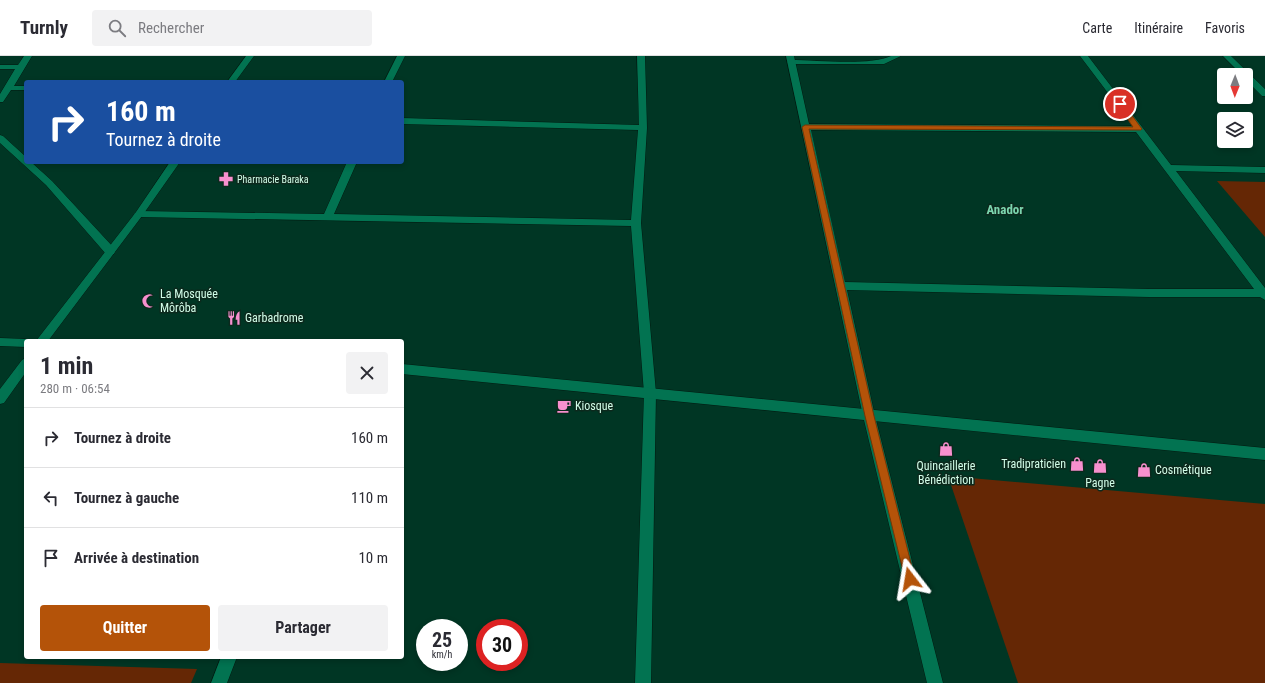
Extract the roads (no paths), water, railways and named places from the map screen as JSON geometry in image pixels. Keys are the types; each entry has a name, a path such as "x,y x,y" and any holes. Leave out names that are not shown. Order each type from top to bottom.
{"street":[{"path":"0,100 9,88 19,67 28,56"},
{"path":"232,80 250,56"},
{"path":"389,80 401,56"},
{"path":"641,56 643,128 636,223 650,393 643,683"},
{"path":"1084,56 1264,294"},
{"path":"1227,56 1265,94"},
{"path":"790,59 869,416 935,683"},
{"path":"0,67 19,67"},
{"path":"9,88 24,88"},
{"path":"404,122 643,128"},
{"path":"805,127 1138,129"},
{"path":"0,138 24,160"},
{"path":"28,164 49,183 110,251"},
{"path":"44,339 139,214 174,164"},
{"path":"328,218 351,164"},
{"path":"1169,168 1265,170"},
{"path":"139,214 636,223"},
{"path":"841,286 1264,294"},
{"path":"0,342 24,343"},
{"path":"0,398 24,366"},
{"path":"404,369 1265,454"},
{"path":"219,683 228,659"}],"lane":[{"path":"790,59 867,63 884,62 897,56"}],"place":[{"name":"Pharmacie Baraka","path":"226,179"},
{"name":"La Mosquée Môrôba","path":"149,301"},
{"name":"Garbadrome","path":"234,318"},
{"name":"Kiosque","path":"564,406"},
{"name":"Quincaillerie Bénédiction","path":"946,449"},
{"name":"Tradipraticien","path":"1077,464"},
{"name":"Pagne","path":"1100,466"},
{"name":"Cosmétique","path":"1144,470"}],"district":[{"name":"Anador","path":"1005,209"}]}
